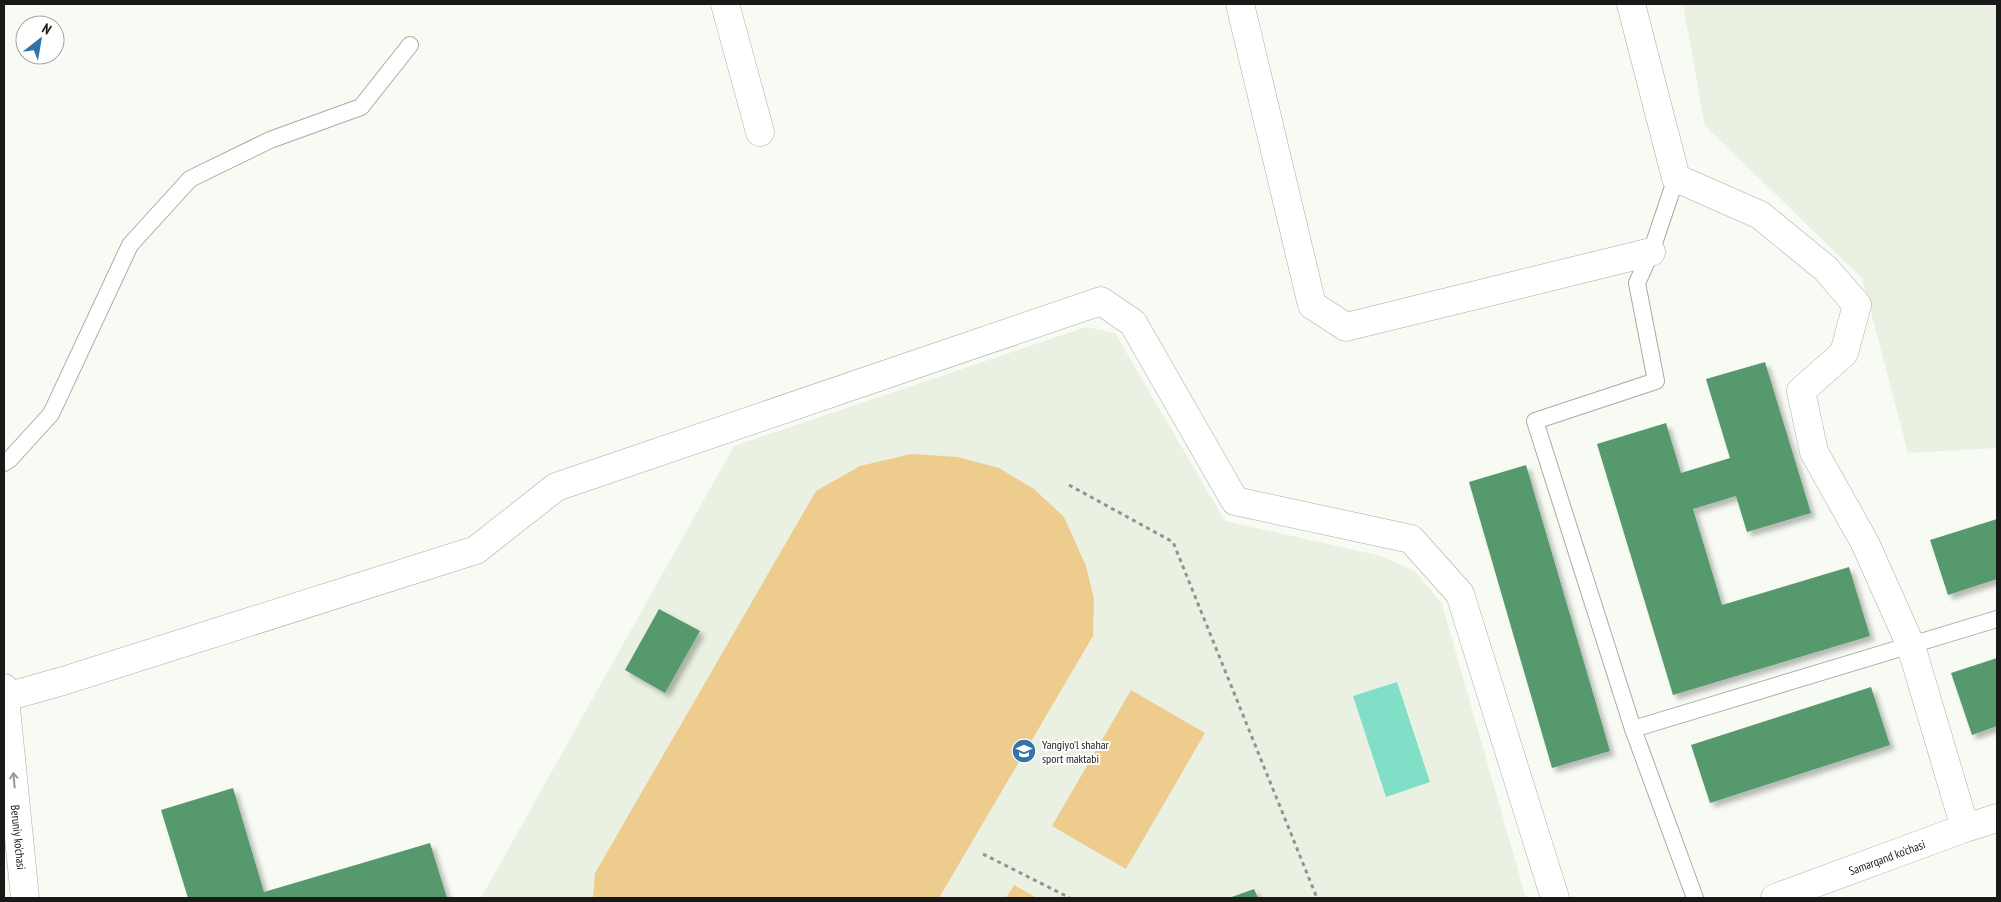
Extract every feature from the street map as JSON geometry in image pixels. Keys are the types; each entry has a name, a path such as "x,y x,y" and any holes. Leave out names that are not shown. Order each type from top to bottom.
{"street":[{"path":"725,4 760,132"},
{"path":"1240,4 1312,305 1346,326 1652,252"},
{"path":"1631,4 1676,178 1760,214 1826,269 1857,305 1844,353 1802,391 1814,452 1865,544 1911,646 1965,828"},
{"path":"5,692 72,678 476,550 556,487 1101,301 1133,323 1235,501 1412,540 1460,594 1555,898"},
{"name":"Beruniy ko'chasi","path":"5,692 25,898"},
{"name":"Samarqand ko'chasi","path":"1775,898 1997,818"}],"lane":[{"path":"4,463 10,460 52,414 130,245 190,179 270,140 361,107 410,45"},
{"path":"1676,178 1652,252 1637,283 1656,381 1535,421 1633,729 1696,898"},
{"path":"1633,729 1997,619"}],"path":[{"path":"1069,485 1173,542 1317,898"},
{"path":"983,854 1070,898"}],"shaded area":[{"path":"1683,4 1997,4 1997,448 1908,453 1862,278 1705,126"},
{"name":"Yangiyo'l shahar sport maktabi","path":"1086,327 1115,333 1225,521 1381,556 1416,572 1442,604 1526,898 481,898 734,446"},
{"path":"911,454 958,457 999,468 1034,489 1064,517 1086,566 1094,599 1093,636 939,898 593,898 595,873 816,491 860,466"},
{"path":"1397,682 1430,782 1386,797 1353,696"},
{"path":"1131,690 1205,733 1126,869 1052,826"},
{"path":"1014,885 1037,898 1006,898"}],"building":[{"path":"1765,362 1811,513 1747,532 1736,496 1693,509 1722,605 1849,567 1870,636 1673,695 1597,444 1666,423 1681,473 1730,458 1706,379"},
{"path":"1526,465 1610,751 1552,768 1469,482"},
{"path":"1997,519 1997,579 1948,595 1930,540"},
{"path":"659,609 700,631 665,693 625,670"},
{"path":"1997,658 1997,726 1972,735 1951,673"},
{"path":"1871,687 1890,745 1710,803 1691,745"},
{"path":"233,788 264,892 430,843 447,898 188,898 161,810"},
{"path":"1254,889 1258,898 1229,898"}],"place":[{"name":"Yangiyo'l shahar sport maktabi","path":"1024,751"}]}
